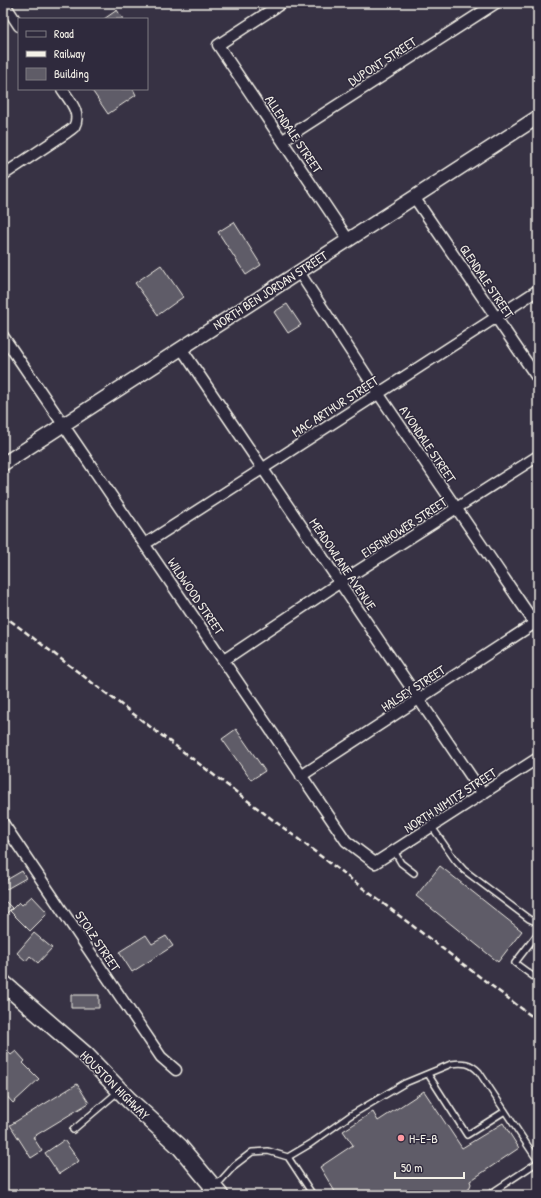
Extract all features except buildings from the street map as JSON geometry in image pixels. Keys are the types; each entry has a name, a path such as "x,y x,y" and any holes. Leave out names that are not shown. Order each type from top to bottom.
{"main road":[{"name":"HOUSTON HIGHWAY","path":"3,983 86,1055 120,1091 180,1147 213,1193"}],"street":[{"path":"4,3 18,24"},
{"name":"ALLENDALE STREET","path":"282,3 218,44 348,239"},
{"name":"DUPONT STREET","path":"283,140 496,3"},
{"path":"3,175 56,141 74,127 77,116 73,104 63,90"},
{"name":"NORTH BEN JORDAN STREET","path":"3,464 348,239 536,122"},
{"name":"GLENDALE STREET","path":"414,197 538,379"},
{"name":"AVONDALE STREET","path":"299,272 456,509 537,624"},
{"name":"MAC ARTHUR STREET","path":"145,544 538,290"},
{"name":"WILDWOOD STREET","path":"3,336 346,841 375,863"},
{"name":"MEADOWLANE AVENUE","path":"181,348 483,794"},
{"name":"EISENHOWER STREET","path":"224,660 538,456"},
{"name":"HALSEY STREET","path":"302,776 537,624"},
{"name":"NORTH NIMITZ STREET","path":"375,863 538,758"},
{"name":"STOLZ STREET","path":"3,824 161,1057 176,1070"}],"lane":[{"path":"432,827 455,860 464,870 529,919 538,923"},
{"path":"394,851 401,863 414,873"},
{"path":"538,933 515,963 534,977 538,972"},
{"path":"288,1157 405,1084 451,1064 458,1063 471,1065 479,1072 538,1162 488,1195"},
{"path":"428,1074 467,1135 505,1111"},
{"path":"73,1130 120,1091"},
{"path":"213,1193 235,1165 252,1152 268,1151 288,1157 313,1195"}],"railway":[{"path":"3,615 538,1021"}],"place":[{"name":"H-E-B","path":"401,1138"}]}
